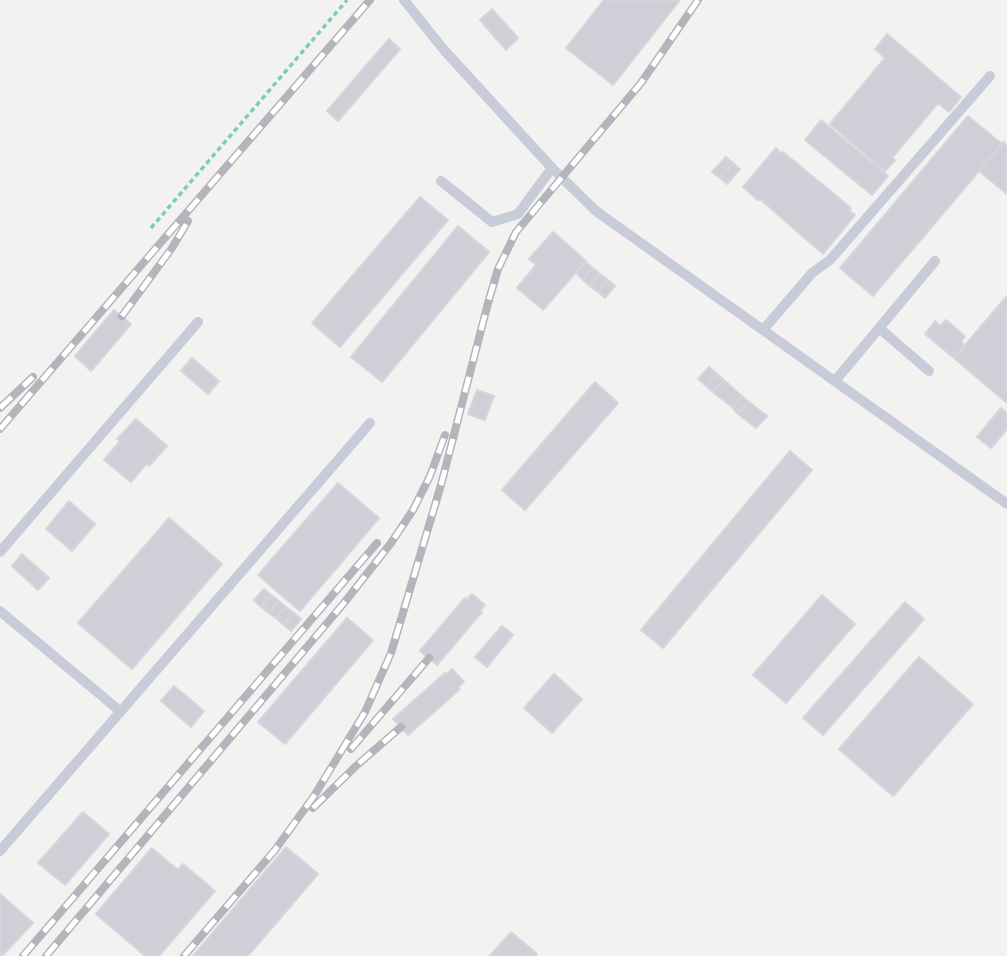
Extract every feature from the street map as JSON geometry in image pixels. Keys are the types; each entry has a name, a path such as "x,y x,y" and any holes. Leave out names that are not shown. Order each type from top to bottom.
{"lane":[{"path":"404,0 444,50 552,168 596,211 1005,500"},
{"path":"763,330 812,273 830,260 990,76"},
{"path":"441,181 492,222 518,214 552,168"},
{"path":"835,382 935,261"},
{"path":"0,552 198,322"},
{"path":"879,328 929,371"},
{"path":"0,850 370,424"},
{"path":"0,611 120,711"}],"path":[{"path":"151,228 347,0"}],"building":[{"path":"604,0 680,0 613,85 566,48"},
{"path":"492,9 518,38 506,50 480,20"},
{"path":"887,34 961,97 949,112 938,103 892,158 895,160 885,171 830,124 885,58 875,49"},
{"path":"389,39 400,49 338,121 327,111"},
{"path":"968,116 1002,144 873,296 840,268"},
{"path":"821,120 888,176 872,195 805,140"},
{"path":"1003,142 1007,146 1007,194 979,171"},
{"path":"776,148 851,208 849,210 855,215 823,254 743,187"},
{"path":"726,157 733,163 720,178 712,172"},
{"path":"733,163 740,169 727,184 720,178"},
{"path":"420,197 448,220 340,347 312,323"},
{"path":"458,226 489,252 382,382 351,357"},
{"path":"553,232 586,261 543,310 517,288 536,265 529,259"},
{"path":"586,262 593,268 583,280 576,273"},
{"path":"593,268 600,274 590,286 583,280"},
{"path":"600,274 608,280 598,292 590,286"},
{"path":"608,280 615,286 605,298 598,292"},
{"path":"1007,296 1007,403 954,358"},
{"path":"114,310 131,324 91,371 75,356"},
{"path":"946,320 965,336 961,342 965,346 954,358 925,334 935,321 940,326"},
{"path":"192,358 219,381 208,394 181,371"},
{"path":"709,367 717,374 706,386 698,379"},
{"path":"717,374 724,380 713,392 706,386"},
{"path":"724,380 742,396 732,407 713,392"},
{"path":"595,382 618,403 525,510 502,490"},
{"path":"477,390 494,396 485,420 468,414"},
{"path":"742,396 749,402 738,414 732,407"},
{"path":"749,402 767,416 756,428 738,414"},
{"path":"1001,408 1007,413 1007,429 991,448 977,437"},
{"path":"136,419 167,446 149,466 146,464 131,482 104,460 120,441 117,439"},
{"path":"790,451 812,470 663,648 641,630"},
{"path":"338,483 379,518 300,611 258,575"},
{"path":"69,501 95,524 72,551 46,529"},
{"path":"169,518 222,564 132,669 78,623"},
{"path":"22,554 49,578 38,590 12,566"},
{"path":"264,589 271,595 261,607 254,600"},
{"path":"472,594 485,605 480,611 482,612 437,665 420,651 465,598"},
{"path":"271,595 279,601 269,613 261,607"},
{"path":"822,595 855,624 786,703 753,675"},
{"path":"279,601 286,607 276,618 269,613"},
{"path":"905,602 924,619 823,735 803,718"},
{"path":"286,607 294,613 284,625 276,618"},
{"path":"294,613 301,619 291,631 284,625"},
{"path":"347,618 373,640 285,744 258,722"},
{"path":"502,626 513,635 487,667 475,657"},
{"path":"919,657 973,704 893,796 839,749"},
{"path":"452,669 464,682 458,687 460,689 408,735 393,719"},
{"path":"554,674 582,699 552,733 524,708"},
{"path":"174,686 204,711 191,727 161,701"},
{"path":"83,812 109,834 65,885 38,863"},
{"path":"286,847 318,874 248,956 193,956"},
{"path":"152,848 178,870 183,864 215,891 159,956 145,956 96,914"},
{"path":"0,894 33,923 2,956 0,956"},
{"path":"511,932 537,954 490,956"}],"railway":[{"path":"0,429 370,0"},
{"path":"184,956 275,850 314,796 365,712 391,653 441,485 498,269 516,232 641,83 698,0"},
{"path":"122,316 172,248 188,221"},
{"path":"0,408 33,377"},
{"path":"46,956 344,603 391,543 413,510 430,476 445,435"},
{"path":"23,956 377,543"},
{"path":"351,749 429,658"},
{"path":"313,808 401,727"}]}
